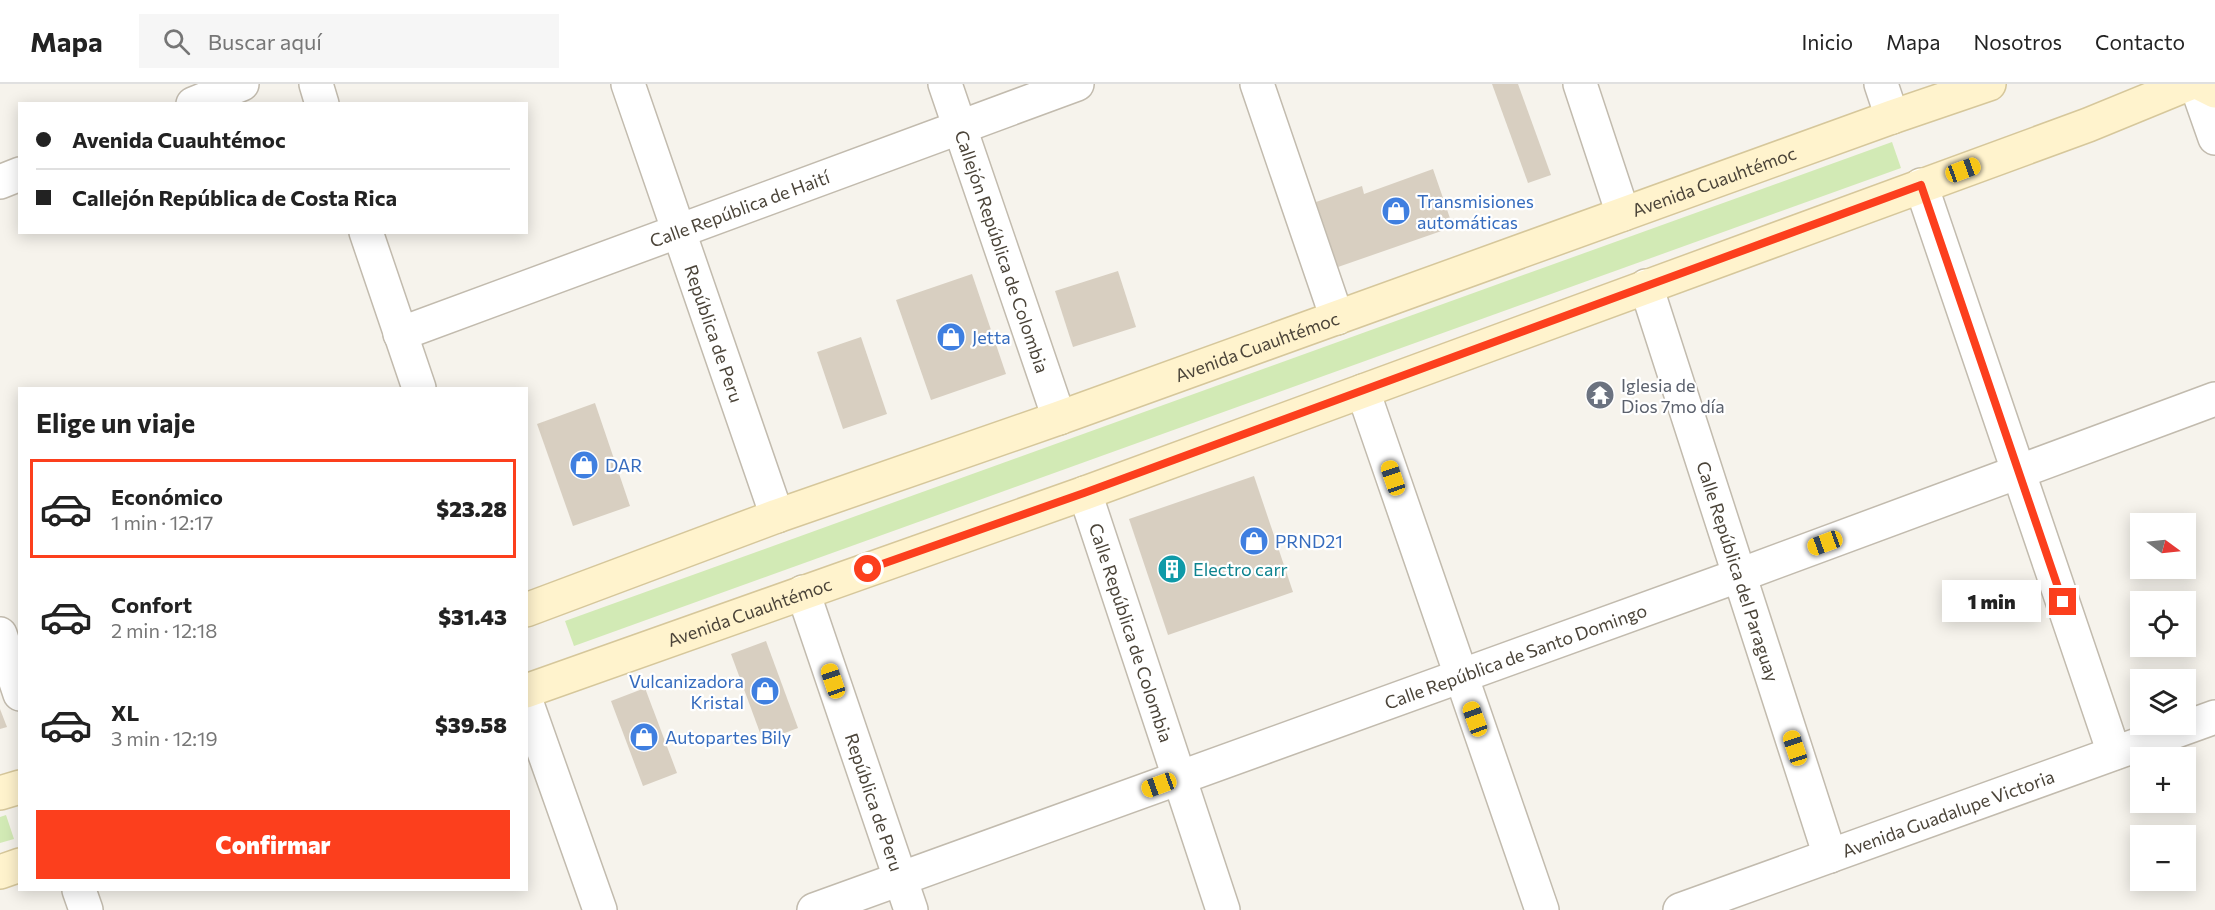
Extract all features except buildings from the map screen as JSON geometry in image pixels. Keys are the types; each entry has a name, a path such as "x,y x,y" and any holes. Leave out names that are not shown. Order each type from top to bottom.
{"main road":[{"name":"Avenida Cuauhtémoc","path":"528,609 777,516 1059,418 1989,84"},
{"name":"Avenida Cuauhtémoc","path":"528,690 1084,493 2088,125 2188,84"},
{"path":"2201,84 2215,91"},
{"path":"0,793 18,788"},
{"path":"0,872 18,866"}],"street":[{"path":"199,102 242,84"},
{"path":"316,84 321,102"},
{"name":"República de Peru","path":"628,84 777,516"},
{"name":"Callejón República de Colombia","path":"945,84 1059,418"},
{"name":"Calle República de Haití","path":"400,334 1077,84"},
{"path":"1257,84 1337,318"},
{"path":"1580,84 1623,214"},
{"path":"1881,84 1892,117"},
{"path":"2196,84 2215,138"},
{"path":"0,182 18,175"},
{"path":"1921,185 2114,753"},
{"path":"367,234 419,387"},
{"name":"Calle República del Paraguay","path":"1646,286 1830,856"},
{"path":"1362,391 1542,910"},
{"name":"Calle República de Santo Domingo","path":"814,910 906,895 1181,777 1740,575 2215,399"},
{"name":"Calle República de Colombia","path":"1084,493 1181,777 1223,910"},
{"name":"República de Peru","path":"803,592 906,895"},
{"path":"0,633 18,688"},
{"path":"528,707 600,910"},
{"name":"Avenida Guadalupe Victoria","path":"1680,910 1740,900 1830,856 2215,717"},
{"path":"79,891 86,910"}],"green space":[{"path":"1892,142 1901,168 574,646 565,621"},
{"path":"6,815 14,839 0,843 0,817"}],"place":[{"name":"Transmisiones automáticas","path":"1396,211"},
{"name":"Jetta","path":"951,337"},
{"name":"Iglesia de Dios 7mo día","path":"1600,395"},
{"name":"DAR","path":"584,465"},
{"name":"PRND21","path":"1254,541"},
{"name":"Electro carr","path":"1172,569"},
{"name":"Vulcanizadora Kristal","path":"765,691"},
{"name":"Autopartes Bily","path":"644,737"}],"route":[{"path":"868,569 1084,493 1921,185 2063,602"}]}
